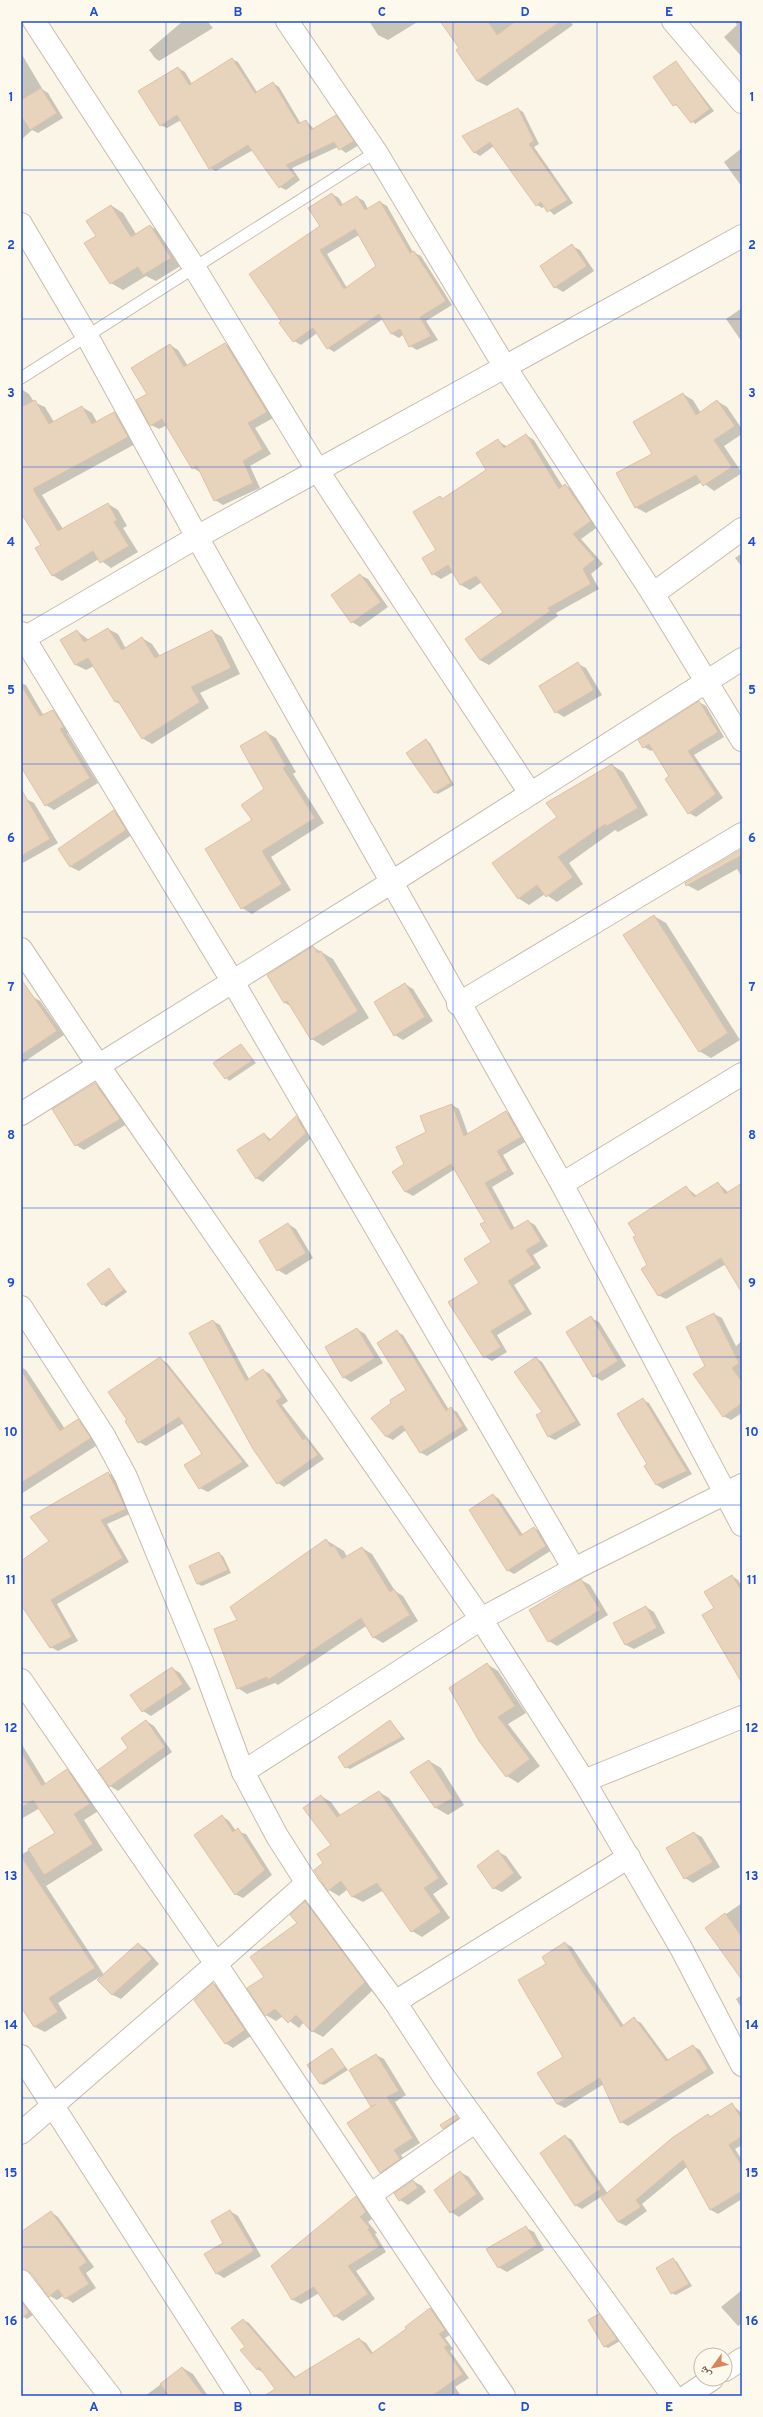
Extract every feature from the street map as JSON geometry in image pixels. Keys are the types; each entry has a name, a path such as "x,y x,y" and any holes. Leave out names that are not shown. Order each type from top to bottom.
{"street":[{"path":"34,21 194,267 318,471 530,793"},
{"path":"287,21 376,152 505,367 653,594 742,740"},
{"path":"673,21 742,102"},
{"path":"21,224 87,336 197,537 392,882 458,1004 562,1184 734,1489 742,1525"},
{"path":"574,1569 232,982 22,637 197,537 742,236"},
{"path":"653,594 742,529"},
{"path":"21,1114 98,1064 392,882 742,659"},
{"path":"458,1004 742,834"},
{"path":"21,949 98,1064 481,1619 584,1781 629,1857 681,1948 742,2065"},
{"path":"562,1184 739,1083"},
{"path":"21,1307 104,1436 126,1477 203,1664 244,1772 277,1836 307,1883 395,2002 476,2121 674,2396"},
{"path":"244,1772 481,1619 574,1569 734,1489"},
{"path":"21,1680 216,1964 504,2396"},
{"path":"584,1781 741,1719"},
{"path":"395,2002 629,1857"},
{"path":"21,2133 307,1883"},
{"path":"21,2056 239,2396"},
{"path":"370,2195 476,2121"},
{"path":"21,2281 110,2396"},
{"path":"733,2365 742,2359"},
{"path":"687,2396 700,2387"}],"lane":[{"path":"21,378 376,152"}],"building":[{"path":"440,21 488,21 497,35 516,21 561,21 477,81 456,50 459,48"},
{"path":"232,58 255,93 273,82 298,124 306,120 311,130 336,115 354,141 339,150 334,142 286,165 295,176 279,188 248,145 209,169 177,115 160,126 138,91 178,67 189,85"},
{"path":"676,61 710,109 691,123 676,104 673,106 653,77"},
{"path":"41,88 57,113 30,130 21,116 21,100"},
{"path":"518,108 534,141 529,144 568,200 547,212 541,202 536,206 490,142 474,153 462,136"},
{"path":"332,193 340,206 357,196 365,210 380,201 410,253 414,251 446,301 420,317 431,336 409,347 400,329 391,334 379,314 327,349 313,328 293,342 279,323 281,321 249,274 320,226 308,208","holes":["355,229 376,266 344,289 320,250"]},
{"path":"111,205 131,237 150,225 171,258 143,275 138,267 110,284 84,243 96,236 86,221"},
{"path":"572,244 587,266 554,288 540,266"},
{"path":"225,343 267,412 248,423 263,449 243,461 253,483 214,501 197,466 192,469 162,419 150,426 136,400 147,394 131,368 170,344 184,367"},
{"path":"683,393 696,415 717,400 735,426 714,440 732,467 703,486 696,475 635,508 616,473 652,454 633,422"},
{"path":"35,400 49,424 82,406 92,424 114,412 128,437 33,489 58,531 108,503 117,520 114,522 129,546 100,563 93,551 52,576 35,548 41,545 21,513 21,407"},
{"path":"526,434 559,489 565,484 591,521 573,534 595,559 583,569 591,584 548,608 550,611 480,660 465,639 503,612 476,576 460,585 448,565 432,575 422,558 436,550 413,512 440,496 442,499 486,470 476,453 498,439 504,448"},
{"path":"360,574 381,602 351,623 331,595"},
{"path":"108,628 122,650 142,637 155,658 212,630 231,668 191,687 200,702 142,739 118,701 115,702 88,658 75,665 60,640 77,630 84,642"},
{"path":"578,662 594,690 555,713 539,686"},
{"path":"21,685 40,716 53,710 64,727 60,729 90,778 45,806 21,767"},
{"path":"699,701 718,732 688,751 716,794 688,814 665,779 669,776 649,744 643,748 638,740"},
{"path":"266,731 286,766 283,768 315,818 262,851 282,884 241,909 205,849 252,820 241,805 264,789 240,746"},
{"path":"426,739 451,783 434,793 406,753"},
{"path":"612,764 638,808 607,826 605,824 558,857 573,877 546,897 537,885 518,899 492,863 557,817 546,803"},
{"path":"21,789 50,839 21,856"},
{"path":"114,810 126,830 70,867 58,849"},
{"path":"742,849 742,855 686,886 685,883"},
{"path":"654,915 728,1033 699,1052 623,935"},
{"path":"313,946 318,953 321,951 358,1011 311,1040 287,1001 284,1003 267,975"},
{"path":"21,979 57,1031 21,1055"},
{"path":"405,983 425,1017 394,1036 374,1002"},
{"path":"241,1044 253,1060 225,1079 213,1063"},
{"path":"95,1083 120,1119 75,1146 52,1109"},
{"path":"452,1104 464,1136 506,1111 521,1137 497,1151 508,1170 485,1183 511,1230 528,1220 541,1241 526,1250 535,1264 508,1281 526,1310 491,1331 501,1347 484,1358 448,1302 479,1283 464,1259 491,1242 480,1224 485,1222 451,1164 405,1192 392,1172 404,1164 396,1147 426,1132 420,1116"},
{"path":"296,1116 306,1133 256,1179 237,1150 264,1133 269,1141"},
{"path":"718,1182 725,1194 742,1183 742,1293 721,1258 658,1296 641,1269 647,1265 633,1237 636,1236 628,1223 686,1186 694,1197"},
{"path":"288,1223 306,1253 277,1271 259,1241"},
{"path":"109,1268 124,1290 102,1305 87,1284"},
{"path":"714,1313 739,1363 732,1368 742,1382 742,1403 723,1417 693,1374 705,1366 686,1327"},
{"path":"591,1316 618,1361 593,1377 566,1332"},
{"path":"213,1320 246,1381 263,1369 282,1397 276,1401 303,1440 306,1438 318,1455 277,1484 253,1449 189,1333"},
{"path":"357,1328 375,1358 343,1378 325,1347"},
{"path":"397,1330 446,1411 451,1407 463,1426 420,1453 402,1425 386,1437 371,1418 391,1403 390,1400 406,1390 377,1343"},
{"path":"160,1357 243,1462 199,1489 184,1465 202,1454 179,1417 138,1443 125,1421 127,1420 108,1392"},
{"path":"536,1357 576,1421 548,1437 536,1415 542,1412 514,1372"},
{"path":"21,1370 60,1431 78,1419 91,1438 21,1483"},
{"path":"643,1398 687,1471 656,1485 644,1466 647,1464 617,1414"},
{"path":"108,1472 126,1509 101,1520 123,1558 51,1600 72,1637 50,1648 21,1605 21,1561 49,1541 30,1517"},
{"path":"493,1494 520,1536 534,1527 546,1546 507,1571 469,1510"},
{"path":"326,1539 331,1547 334,1545 342,1559 362,1547 390,1592 394,1589 410,1615 373,1638 361,1618 268,1680 267,1677 237,1689 214,1629 237,1620 230,1607"},
{"path":"219,1552 228,1570 197,1584 189,1566"},
{"path":"732,1575 742,1592 742,1683 702,1615 714,1608 704,1592"},
{"path":"581,1579 600,1610 548,1642 529,1610"},
{"path":"646,1606 657,1628 625,1645 613,1623"},
{"path":"487,1663 515,1706 498,1717 530,1759 506,1777 479,1741 449,1688"},
{"path":"172,1667 183,1684 142,1712 130,1695"},
{"path":"146,1720 165,1747 109,1787 98,1770 128,1748 121,1738"},
{"path":"390,1720 402,1737 345,1768 338,1757"},
{"path":"21,1752 42,1786 67,1769 90,1804 74,1814 93,1844 44,1875 28,1849 55,1833 33,1800 21,1808"},
{"path":"429,1760 453,1798 435,1808 410,1772"},
{"path":"379,1791 439,1878 424,1888 441,1912 411,1932 377,1883 352,1897 341,1881 328,1891 314,1870 323,1863 317,1854 331,1845 303,1808 321,1795 337,1817"},
{"path":"222,1815 233,1832 238,1828 265,1870 235,1895 194,1835"},
{"path":"694,1832 713,1862 684,1879 666,1848"},
{"path":"498,1850 514,1873 493,1889 477,1866"},
{"path":"21,1856 95,1968 49,1998 58,2012 34,2027 21,2007"},
{"path":"305,1901 365,1982 312,2032 296,2015 288,2023 275,2009 265,2016 247,1988 264,1977 250,1957 297,1923 290,1915"},
{"path":"725,1913 742,1937 742,1980 705,1928"},
{"path":"565,1942 580,1968 621,2027 634,2017 666,2061 693,2045 708,2069 620,2123 600,2078 557,2104 537,2073 563,2057 518,1980 546,1964 542,1957"},
{"path":"138,1943 152,1959 112,1995 97,1980"},
{"path":"213,1983 245,2030 225,2044 194,2000"},
{"path":"332,2048 345,2067 320,2084 307,2065"},
{"path":"376,2054 399,2091 387,2097 413,2138 394,2150 400,2159 380,2173 347,2123 376,2104 371,2107 349,2070"},
{"path":"732,2103 742,2120 742,2136 729,2145 742,2166 742,2191 710,2210 683,2160 636,2200 641,2207 618,2222 601,2198 672,2138 708,2114 710,2117"},
{"path":"456,2115 458,2118 443,2129 440,2125"},
{"path":"565,2135 601,2189 575,2206 540,2153"},
{"path":"460,2171 477,2194 450,2213 434,2190"},
{"path":"413,2180 418,2188 399,2201 394,2193"},
{"path":"356,2196 366,2212 360,2217 370,2228 368,2229 379,2247 348,2266 368,2294 334,2317 314,2287 292,2300 271,2266"},
{"path":"230,2210 254,2251 216,2274 204,2254 223,2243 211,2221"},
{"path":"51,2211 87,2262 79,2268 89,2284 65,2299 58,2289 49,2297 31,2273 21,2269 21,2232"},
{"path":"526,2226 537,2245 498,2268 486,2249"},
{"path":"673,2258 689,2284 671,2294 656,2268"},
{"path":"21,2301 29,2312 21,2319"},
{"path":"430,2308 445,2330 439,2334 448,2345 444,2347 463,2374 432,2396 264,2396 275,2389 259,2367 257,2370 240,2350 245,2347 231,2328 243,2319 294,2378 359,2338 371,2354 406,2329 405,2327"},
{"path":"599,2314 617,2339 604,2347 588,2320"},
{"path":"182,2367 204,2396 169,2396 160,2384"}]}
